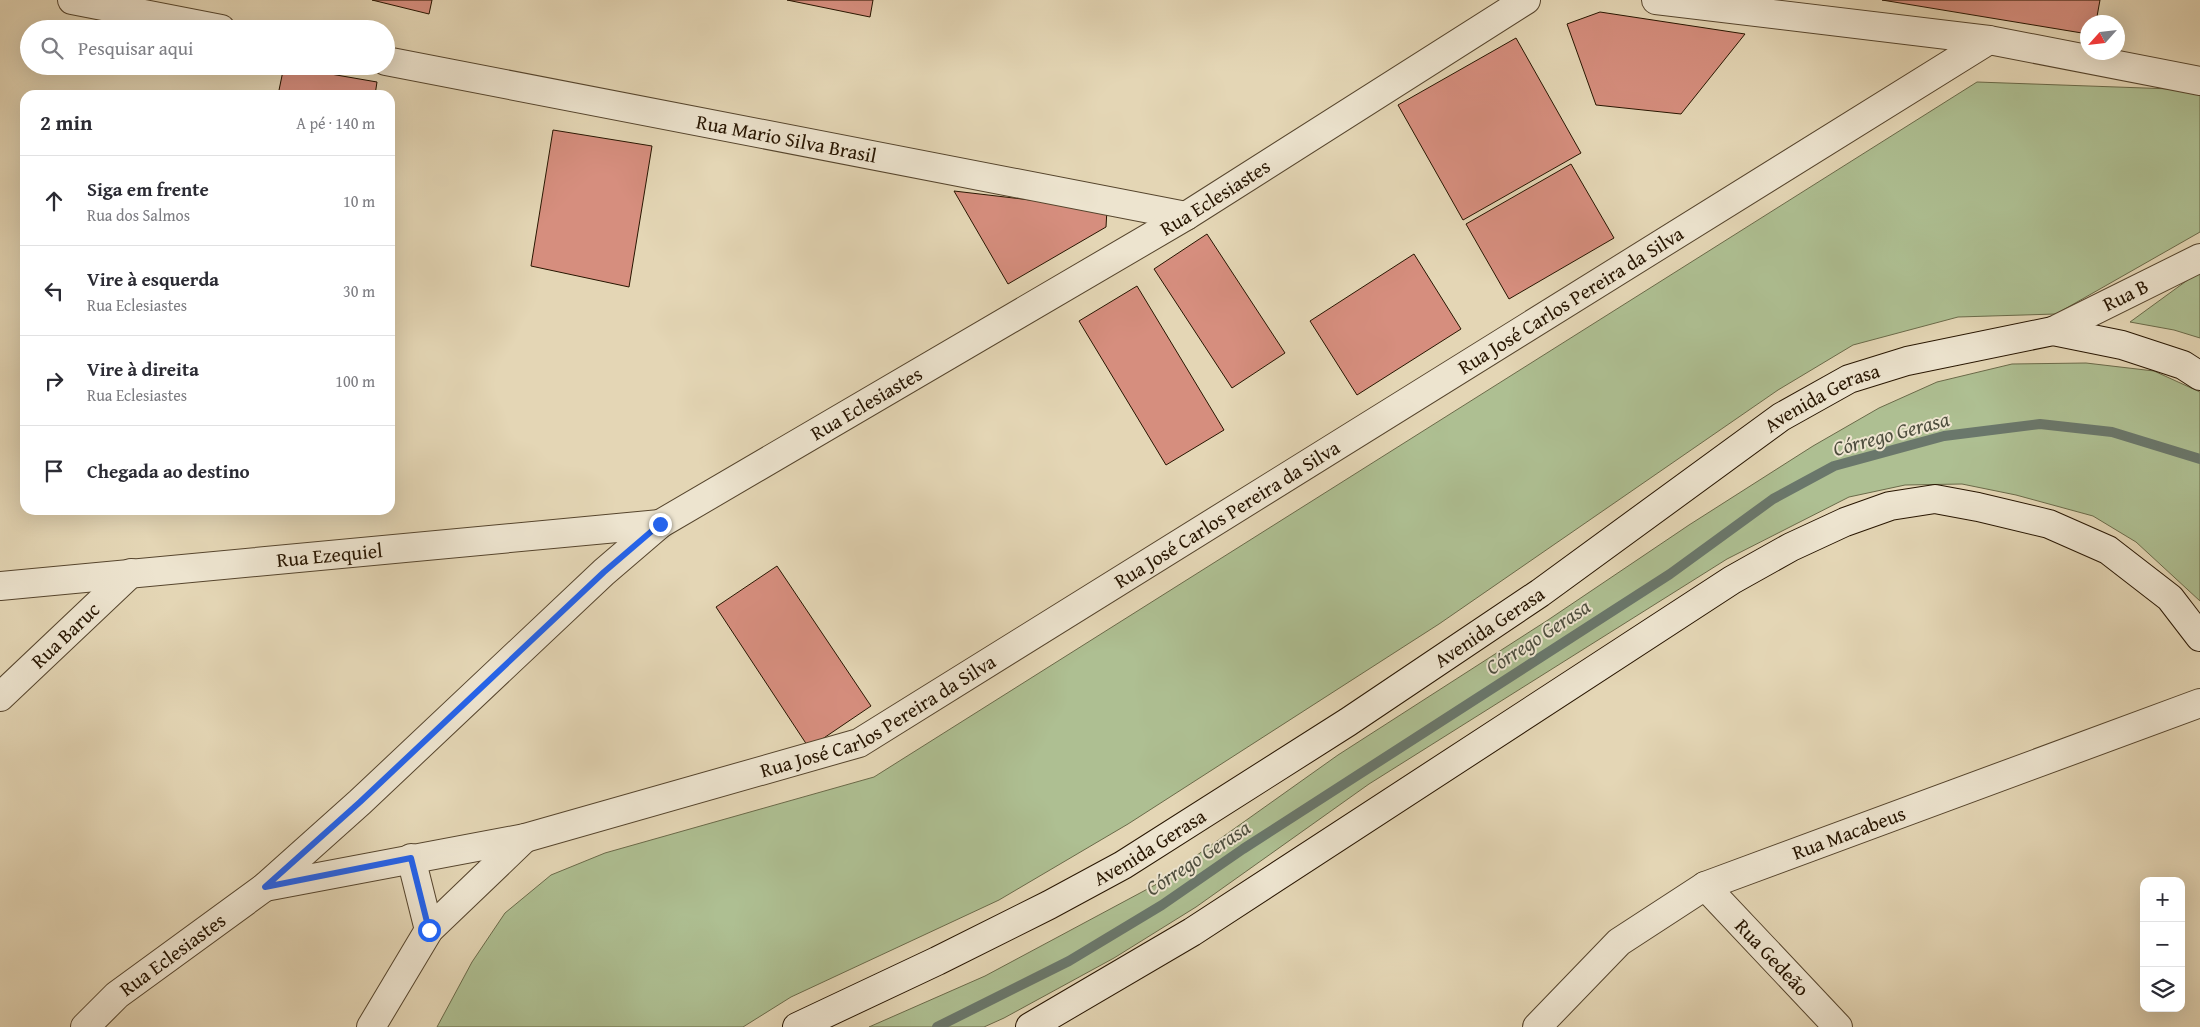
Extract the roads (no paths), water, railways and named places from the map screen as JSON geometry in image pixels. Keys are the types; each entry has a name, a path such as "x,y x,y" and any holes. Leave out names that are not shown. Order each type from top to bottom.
{"street":[{"path":"72,0 175,20"},
{"name":"Rua Eclesiastes","path":"84,1027 117,995 265,887 360,802 604,572 660,524 1186,216 1526,0"},
{"path":"1656,0 1989,40 2200,81"},
{"name":"Rua José Carlos Pereira da Silva","path":"411,858 524,838 859,743 1989,40"},
{"name":"Rua Mario Silva Brasil","path":"395,63 1186,216"},
{"name":"Rua B","path":"2053,331 2200,258"},
{"name":"Avenida Gerasa","path":"797,1027 937,961 1049,905 1123,865 1348,722 1468,642 1540,593 1781,417 1849,379 1907,361 2053,331 2122,345 2184,365 2200,376"},
{"path":"1030,1027 1192,932 1732,580 1792,547 1845,522 1890,506 1935,500 1978,507 2049,524 2108,550 2170,598 2200,637"},
{"name":"Rua Ezequiel","path":"0,586 660,524"},
{"name":"Rua Baruc","path":"0,697 131,573"},
{"name":"Rua Macabeus","path":"1537,1027 1620,942 1705,886 2200,703"},
{"path":"371,1027 429,930 524,838"},
{"path":"411,858 429,930"},
{"name":"Rua Eclesiastes","path":"265,887 411,858"},
{"name":"Rua Gedeão","path":"1705,886 1838,1027"}],"waterway":[{"name":"Córrego Gerasa","path":"937,1027 1069,961 1162,905 1243,849 1670,574 1773,499 1834,466 1944,436 2040,424 2112,432 2200,459"}]}
